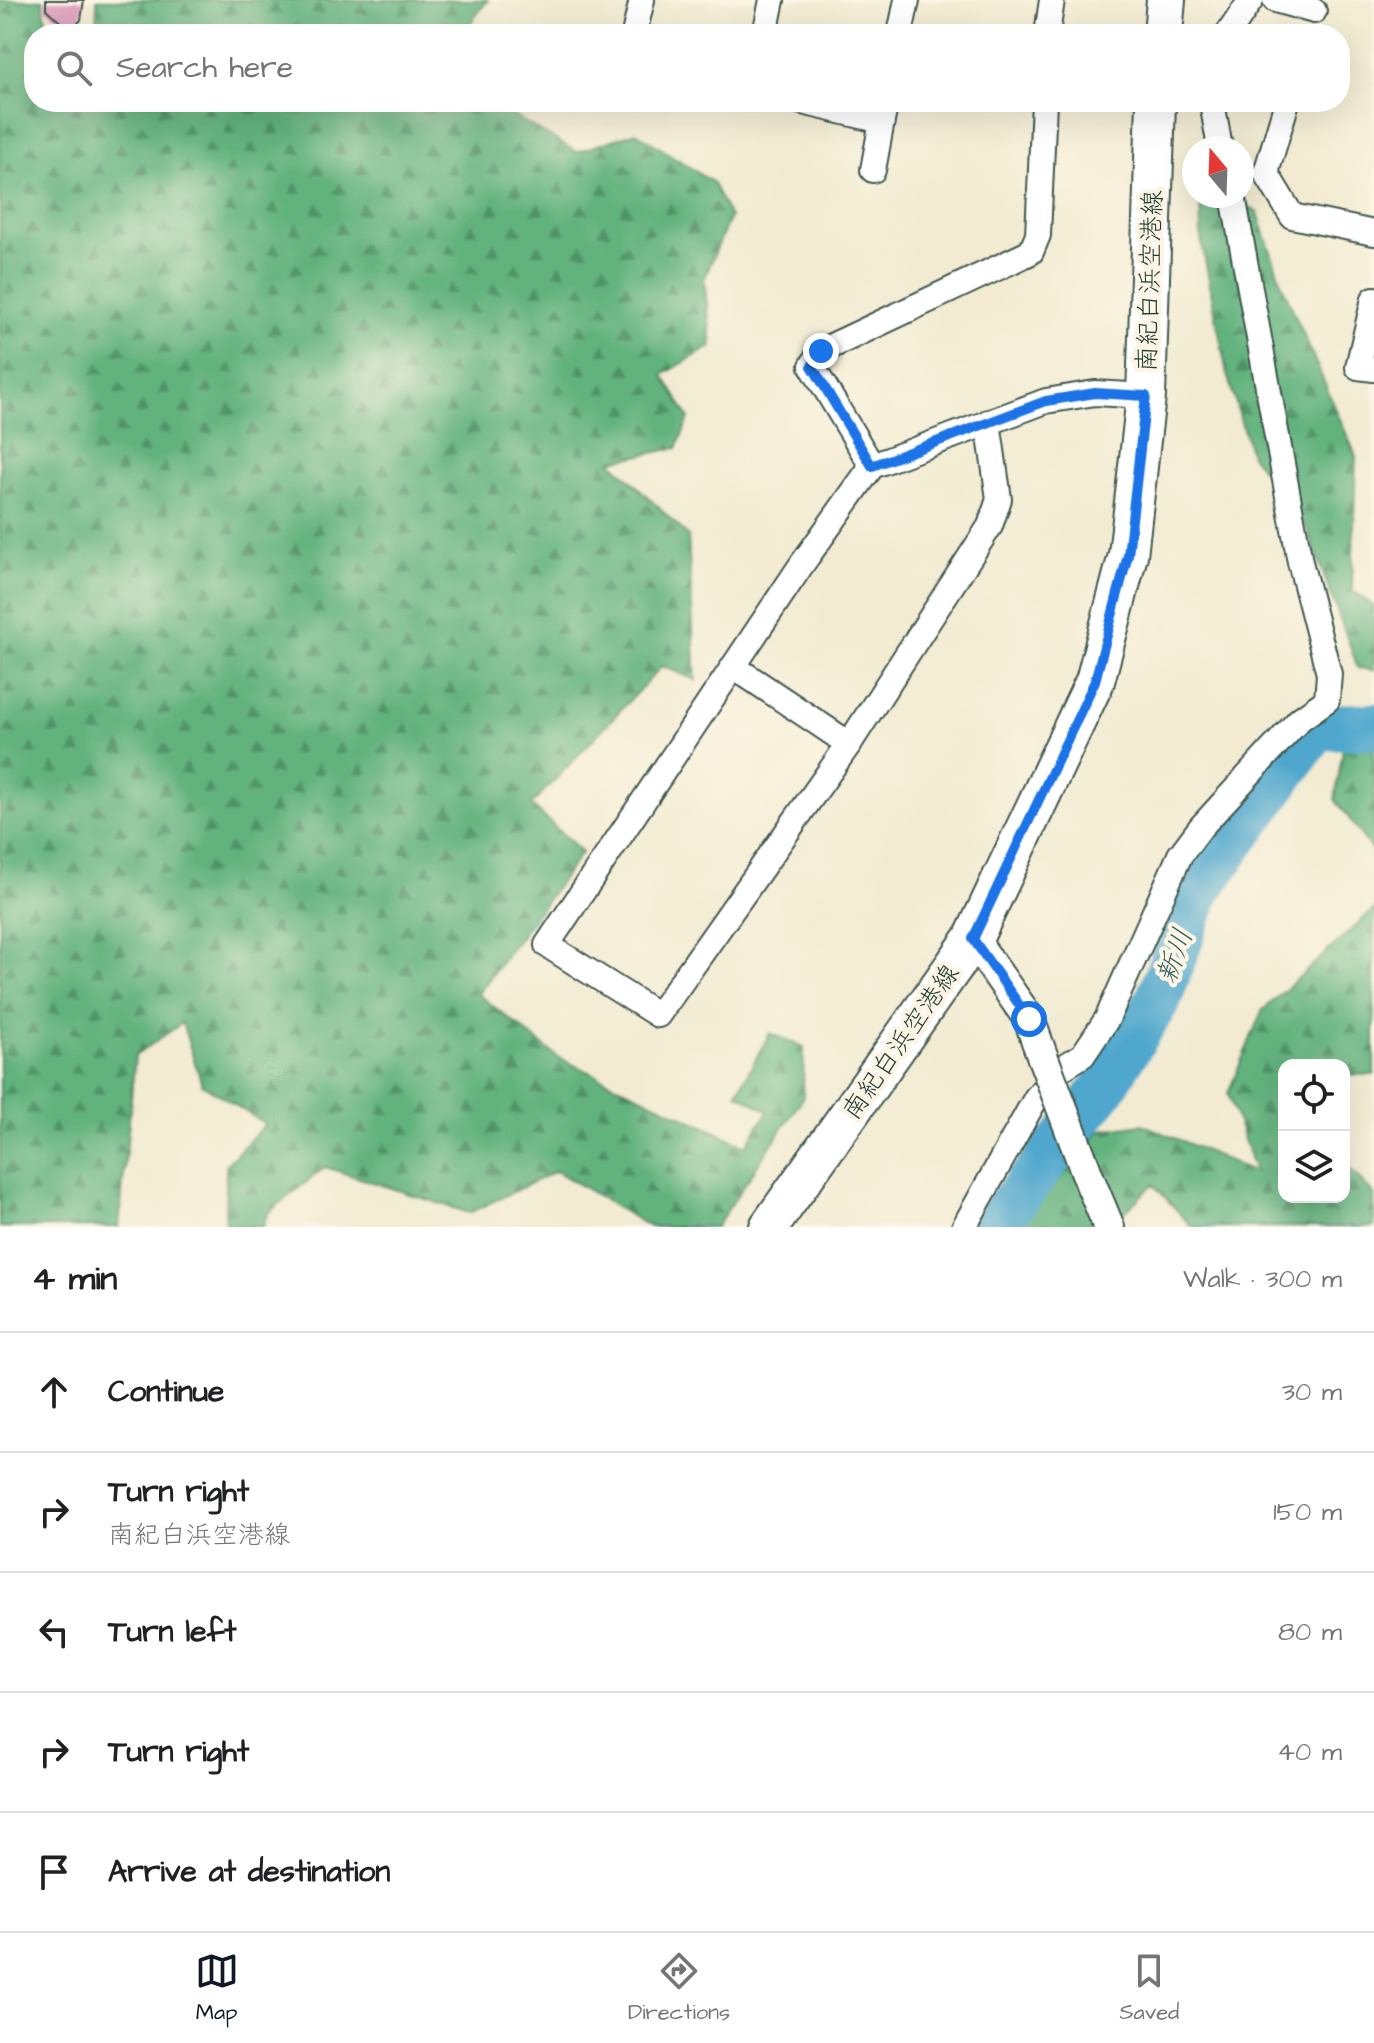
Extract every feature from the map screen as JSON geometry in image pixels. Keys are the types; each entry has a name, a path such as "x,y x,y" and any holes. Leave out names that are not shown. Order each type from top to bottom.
{"main road":[{"path":"1164,24 1166,0"},
{"name":"南紀白浜空港線","path":"769,1227 973,939 1095,681 1128,555 1146,396 1156,112"}],"street":[{"path":"636,24 642,0"},
{"path":"767,24 772,0"},
{"path":"902,24 907,0"},
{"path":"1048,24 1052,0"},
{"path":"1235,24 1251,0"},
{"path":"1275,0 1313,15"},
{"path":"873,170 884,112"},
{"path":"872,466 812,366 821,351 1031,252 1038,235 1044,112"},
{"path":"1214,112 1218,136"},
{"path":"1284,112 1266,173 1292,216 1374,233"},
{"path":"964,1227 1036,1098 1059,1070 1083,1055 1107,1019 1180,855 1201,827 1300,719 1327,700 1329,674 1300,562 1235,208"},
{"path":"1374,299 1358,367 1374,369"},
{"path":"988,422 999,499 990,526 849,744 658,1015 547,945 872,466 988,422 1046,401 1095,393 1146,396"},
{"path":"734,667 849,744"},
{"path":"973,939 1029,1019 1109,1227"}],"green space":[{"path":"0,0 43,0 47,24 24,24 24,112 507,112 577,152 636,132 712,182 730,217 704,279 712,346 663,375 689,418 677,448 611,461 688,536 696,680 662,666 531,805 582,852 478,994 559,1058 746,1146 768,1111 737,1093 770,1033 804,1047 803,1098 716,1227 650,1227 556,1171 469,1213 325,1167 267,1214 263,1227 225,1227 226,1165 265,1124 202,1084 182,1023 135,1056 119,1227 0,1227"},
{"path":"97,0 488,0 470,24 96,24"},
{"path":"1200,208 1252,208 1258,213 1282,285 1356,456 1352,590 1374,606 1374,670 1358,668 1307,529 1251,455 1227,374 1201,239"},
{"path":"1374,746 1374,853 1335,799 1343,748"},
{"path":"1374,909 1374,1075 1350,1075 1350,1059 1278,1059 1278,1203 1350,1203 1350,1169 1374,1195 1374,1227 1192,1227 1153,1184 1110,1227 1019,1227 1101,1130 1142,1124 1255,1172 1228,1093 1262,1011"}],"building":[{"path":"46,0 84,0 81,20 77,24 62,24 46,9"}],"waterway":[{"name":"新川","path":"993,1227 1101,1092 1159,998 1198,891 1317,727 1374,726"}],"route":[{"path":"821,351 812,366 872,466 1046,401 1095,393 1146,396 1128,555 1095,681 973,939 1029,1019"}]}
